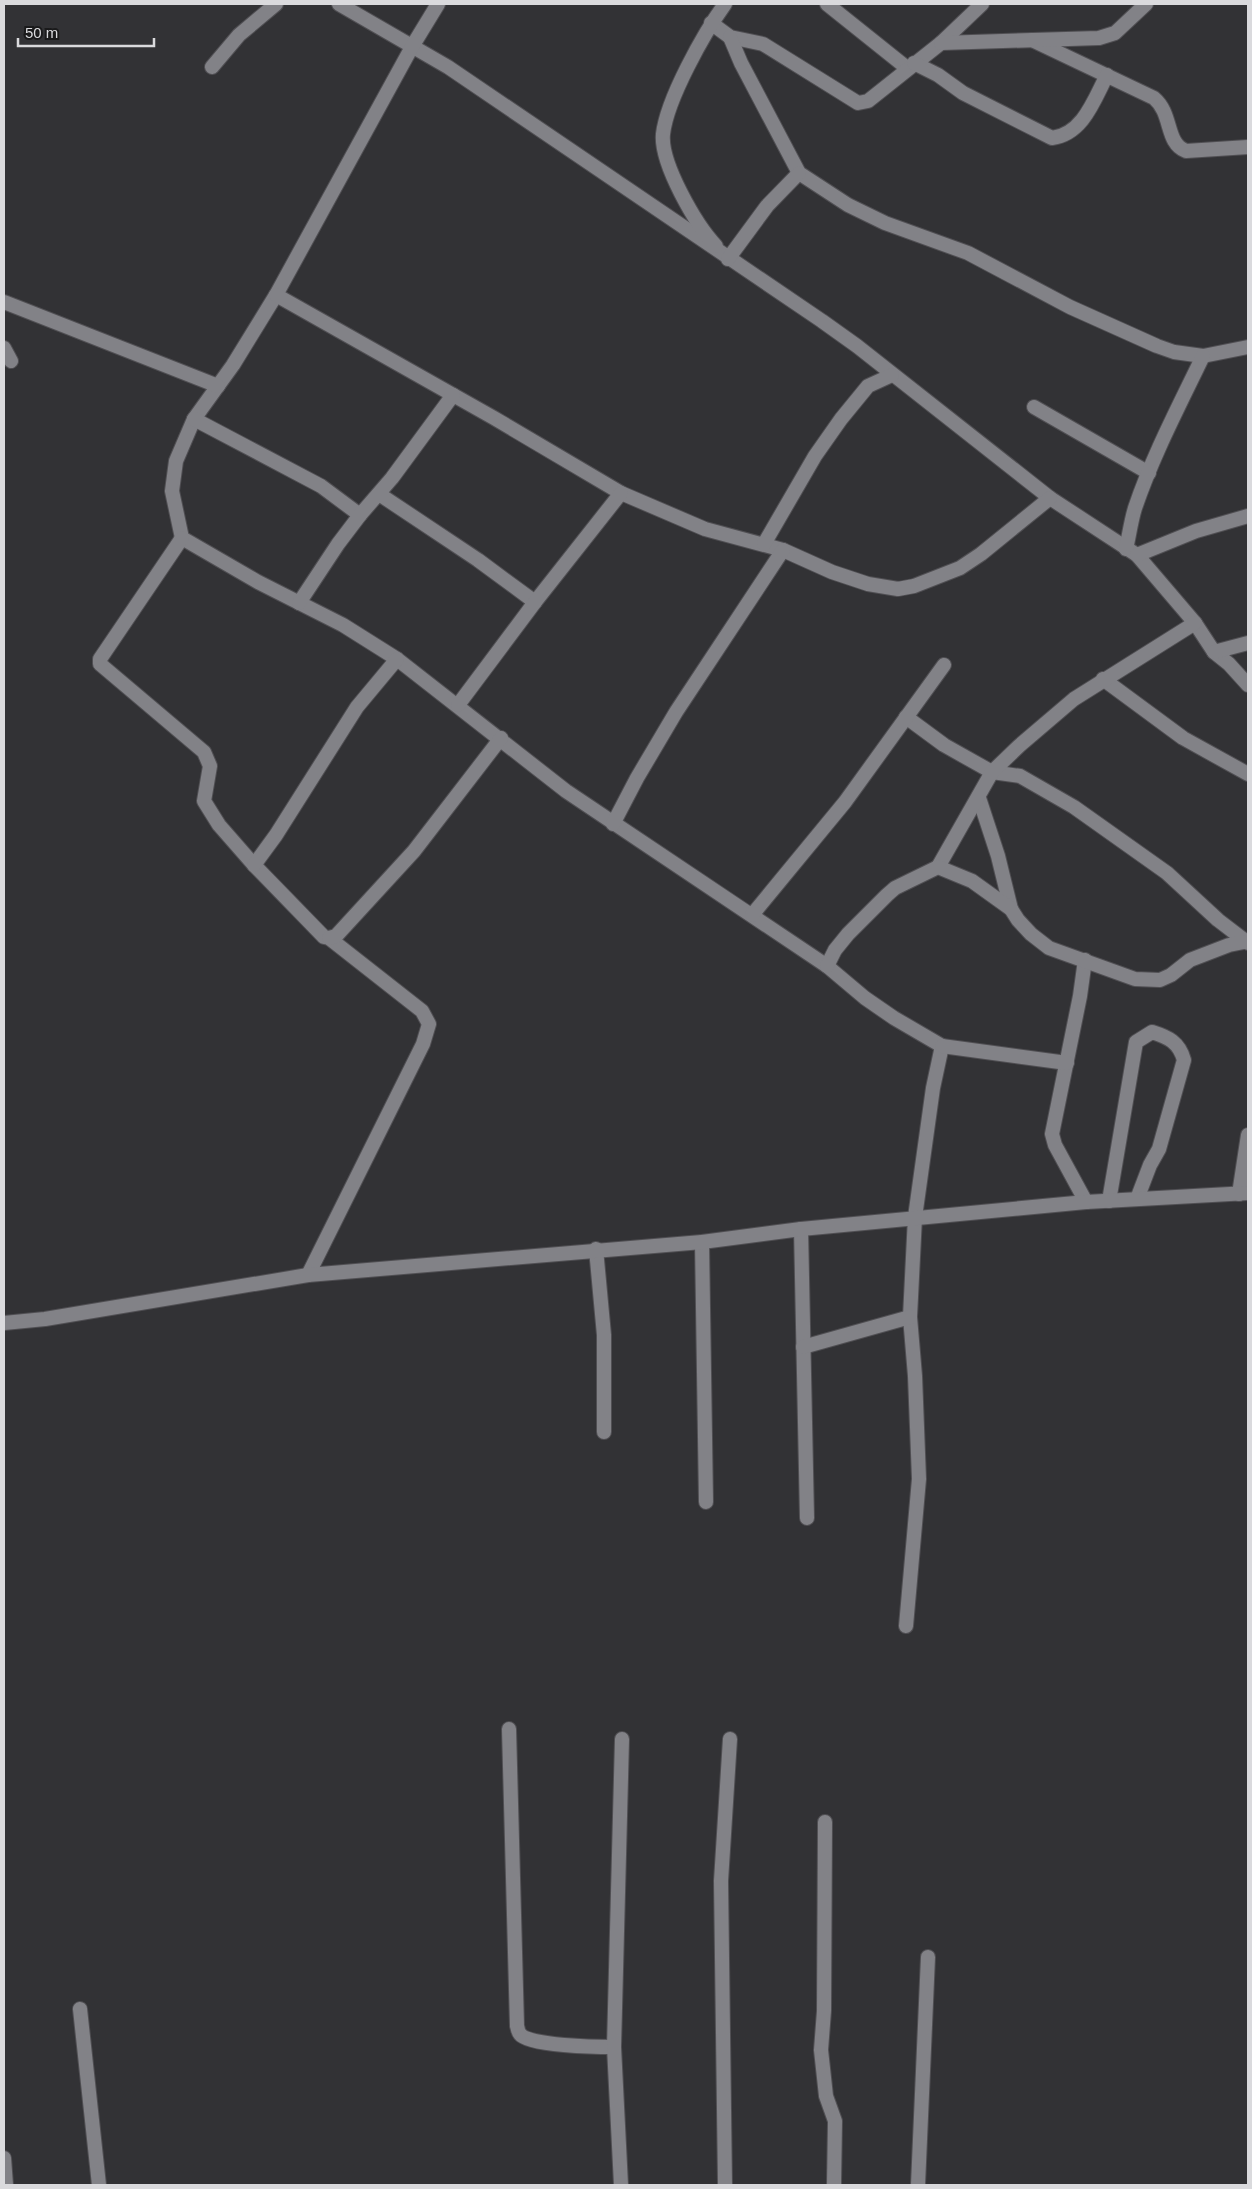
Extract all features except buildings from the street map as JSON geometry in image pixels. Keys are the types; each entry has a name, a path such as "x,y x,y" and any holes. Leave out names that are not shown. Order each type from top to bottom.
{"street":[{"path":"212,67 239,35 276,4"},
{"path":"339,4 413,45 822,321 1050,498 1132,552 1195,622 1214,652 1229,664 1248,685"},
{"path":"308,1275 423,1044 429,1024 422,1011 329,938 324,937 254,865 219,825 204,801 210,766 204,752 100,664 100,659 182,538 172,491 176,461 194,419 218,386 276,295 413,45 438,4"},
{"path":"724,4 711,23 685,74 670,110 663,134 664,154 679,188 712,242 728,259"},
{"path":"827,4 911,66 938,75 963,93 1052,138 1071,133 1082,121 1107,75"},
{"path":"711,23 730,37 763,44 858,103 868,101 941,43 982,4"},
{"path":"941,43 1099,38 1115,33 1146,4"},
{"path":"730,37 741,63 798,173 848,205 884,223 968,253 1070,307 1138,339 1174,352 1202,356 1248,347"},
{"path":"1032,40 1146,94 1161,104 1175,144 1186,151 1248,147"},
{"path":"728,259 767,206 798,173"},
{"path":"276,295 621,493 704,529 783,550 832,572 859,581 898,589 930,580 970,562 1050,498"},
{"path":"4,302 218,386"},
{"path":"4,348 11,361"},
{"path":"1132,552 1135,509 1178,404 1202,356"},
{"path":"764,544 815,456 841,419 868,386 892,375"},
{"path":"299,603 338,544 379,494 453,395"},
{"path":"1034,407 1148,474"},
{"path":"194,419 321,486 360,515"},
{"path":"458,705 535,602 621,493"},
{"path":"379,494 478,560 535,602"},
{"path":"1132,552 1248,516"},
{"path":"182,538 299,603 343,625 397,659 566,791 827,966 865,998 894,1018 942,1046 1067,1063"},
{"path":"613,824 637,778 676,712 783,550"},
{"path":"827,966 852,928 887,894 895,888 938,867 979,798 992,772 1044,723 1103,679 1195,622"},
{"path":"1214,652 1248,643"},
{"path":"254,865 276,835 357,707 397,659"},
{"path":"752,915 845,802 944,665"},
{"path":"1103,679 1183,738 1248,774"},
{"path":"906,717 944,745 992,772 1020,776 1074,807 1167,872 1246,943"},
{"path":"329,938 336,936 414,851 500,738"},
{"path":"979,798 998,856 1011,909 1031,934 1049,948 1136,979 1160,980 1171,975 1190,960 1228,945 1246,943"},
{"path":"938,867 972,880 1011,909"},
{"path":"1085,960 1053,1140 1086,1202"},
{"path":"1109,1201 1136,1042 1152,1032 1174,1041 1181,1051 1184,1060 1159,1149 1150,1165 1137,1200"},
{"path":"906,1626 919,1479 916,1376 910,1317 915,1217 932,1097 942,1046"},
{"path":"4,1322 45,1320 308,1275 596,1249 702,1242 915,1217 1086,1202 1243,1194 1248,1136"},
{"path":"801,1229 807,1518"},
{"path":"702,1242 706,1502"},
{"path":"596,1249 604,1335 604,1432"},
{"path":"803,1347 910,1317"},
{"path":"509,1729 517,2026 520,2034 526,2038 548,2043 585,2047 614,2047"},
{"path":"621,2185 614,2047 622,1739"},
{"path":"725,2185 721,1881 730,1739"},
{"path":"825,1822 824,2010 821,2050 826,2096 835,2121 834,2185"},
{"path":"918,2185 928,1957"},
{"path":"80,2009 99,2185"},
{"path":"4,2158 5,2177"}]}
